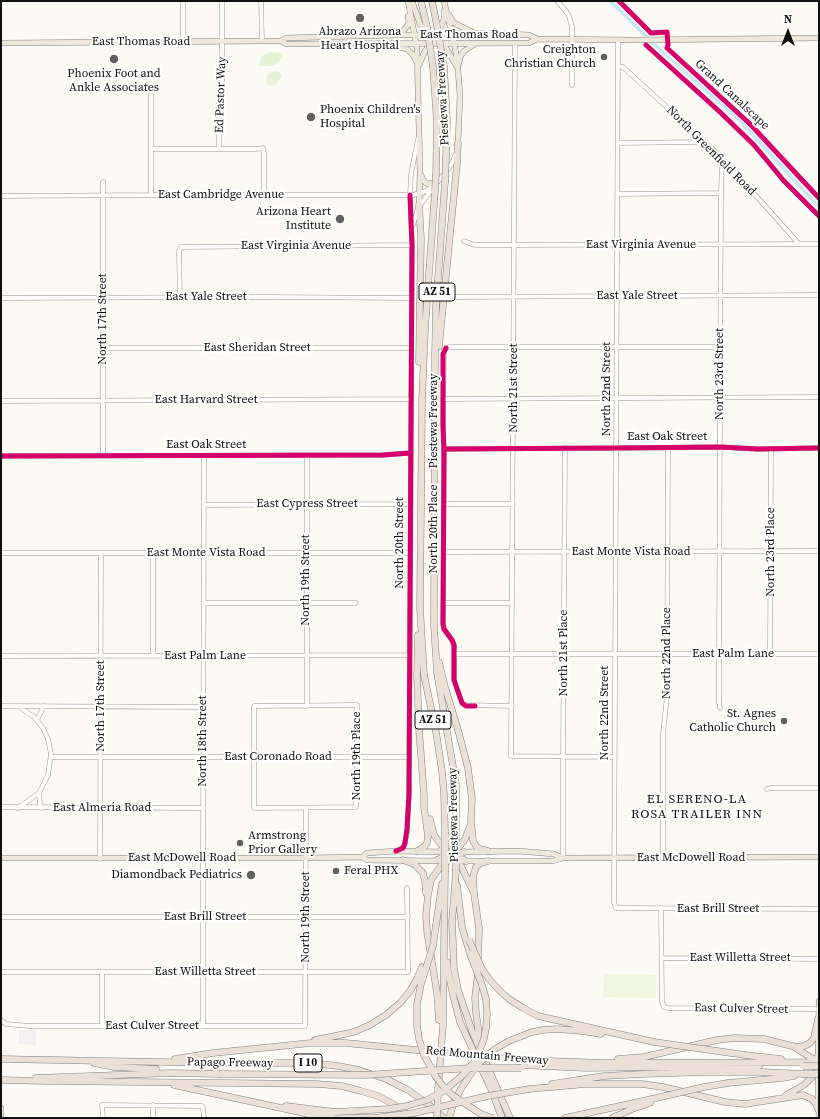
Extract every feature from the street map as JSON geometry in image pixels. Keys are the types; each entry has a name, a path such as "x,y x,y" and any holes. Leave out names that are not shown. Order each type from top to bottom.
{"highway":[{"name":"Piestewa Freeway","path":"421,1 433,67 437,123 436,174 426,314 422,401 420,608 424,675 436,732 444,794 446,872 441,890 442,915"},
{"name":"Piestewa Freeway","path":"432,1 444,67 447,120 445,182 434,354 433,605 434,643 437,673 456,779 456,871 452,922 454,969 462,1005 510,1118"},
{"path":"435,402 438,378 440,330 451,230 458,143"},
{"path":"420,205 419,377 422,401"},
{"path":"417,851 424,847 428,840 428,830 424,807 417,676 417,646 420,608"},
{"path":"434,643 468,768 472,799 472,837 475,844 480,849 488,851"},
{"path":"424,795 434,835 461,866 474,893"},
{"path":"426,904 428,890 433,876 440,866 451,856 465,839 471,820"},
{"path":"440,852 466,861"},
{"path":"437,860 464,852"},
{"path":"403,860 414,864 423,873 426,886 427,932 437,993 442,1047"},
{"path":"483,1057 478,1033 475,998 479,928 474,893 474,871 479,864 488,861"},
{"path":"250,1101 335,1112 388,1109 407,1106 427,1100 444,1091 464,1074 475,1061 484,1039 487,1014 486,999 482,985 470,954 462,927 456,871"},
{"path":"459,902 470,940 482,969 500,992 509,999 538,1016 654,1042"},
{"path":"288,1044 340,1036 354,1032 368,1026 386,1015 400,1003 410,991 417,979 436,925 442,915"},
{"path":"437,1118 442,1047 442,915"},
{"path":"442,915 448,971 460,1022 491,1089 502,1118"},
{"path":"436,925 432,946 421,984 416,1015 419,1038 424,1055 436,1077 448,1091 466,1106 494,1118"},
{"path":"581,1062 644,1057 725,1039 744,1038 771,1040 790,1046 801,1047 810,1043 815,1035 818,1019"},
{"path":"449,1118 456,1099 464,1084 482,1060 509,1041 532,1032 543,1030 558,1028 582,1031 621,1038 818,1065"},
{"name":"Red Mountain Freeway","path":"157,1061 288,1044 346,1043 521,1064 581,1062 802,1063"},
{"path":"790,1046 818,1065"},
{"name":"Papago Freeway","path":"1,1059 312,1063 338,1066 359,1070 386,1079 408,1090 444,1118"},
{"path":"80,1060 114,1067 219,1072"},
{"path":"18,1080 44,1077 171,1073 378,1072 470,1064 521,1064 585,1068 802,1063"},
{"path":"521,1064 592,1070 707,1072"},
{"path":"771,1100 789,1094 799,1088 811,1078 818,1065"},
{"name":"Red Mountain Freeway","path":"165,1082 309,1114 336,1117 374,1118 407,1114 560,1082 604,1076 707,1072 775,1072 803,1074 818,1065"},
{"path":"565,1118 652,1101 728,1083 782,1078 803,1074"},
{"path":"491,1076 506,1118"},
{"name":"Papago Freeway","path":"1,1080 46,1082 317,1084 342,1086 378,1096 393,1104 413,1118"},
{"path":"529,1089 586,1084 630,1083 663,1087 725,1102 736,1103 754,1103 803,1095 812,1099 818,1109"},
{"path":"612,1118 652,1101"}],"main road":[{"name":"North 20th Street","path":"407,1 416,43 418,73 420,205"},
{"path":"390,35 400,32 408,25 409,18 407,1"},
{"path":"412,1 420,24 424,30 448,50 458,68"},
{"name":"North 20th Street","path":"444,1 458,68 460,108 458,143"},
{"path":"418,73 419,64 423,55 444,19 444,1"},
{"path":"444,1 450,18 454,23 474,34"},
{"name":"East Thomas Road","path":"1,43 262,41 281,41 286,44 426,43 434,38 446,34 529,35 537,39 618,40 819,38"},
{"name":"East Thomas Road","path":"281,41 286,38 390,35 414,35 434,38 447,43 529,43 537,39"},
{"path":"458,68 460,57 464,51 472,45 480,43"},
{"path":"358,44 369,47 399,47 407,49 414,56 418,73"},
{"path":"420,172 426,183 430,184 437,182"},
{"name":"East McDowell Road","path":"464,852 518,851 554,854 563,858"},
{"name":"East McDowell Road","path":"362,857 367,852 440,852"},
{"name":"East McDowell Road","path":"1,858 100,859 362,857 367,860 437,860"},
{"name":"East McDowell Road","path":"466,861 553,861 563,858 819,857"},
{"path":"819,1001 819,1118"},
{"path":"1,1108 1,1118"}],"street":[{"path":"183,1 183,42"},
{"name":"Ed Pastor Way","path":"219,149 219,101 222,87 222,1"},
{"path":"261,1 262,41"},
{"path":"557,1 569,16 572,27 572,86"},
{"name":"North 22nd Street","path":"616,908 614,902 614,858 618,40"},
{"name":"North 21st Street","path":"515,43 511,756 563,756"},
{"name":"North Greenfield Road","path":"618,66 623,67 723,160 799,244"},
{"path":"151,94 151,195"},
{"name":"North 20th Street","path":"396,851 404,847 407,833 409,757 412,245 410,195 419,134"},
{"path":"618,142 697,142 702,140"},
{"name":"North 20th Street","path":"412,229 416,212 437,182 449,168 453,161 458,143"},
{"path":"151,149 263,148 264,196"},
{"name":"North 23rd Street","path":"720,708 720,296 721,193 723,160"},
{"name":"North 17th Street","path":"102,455 103,182"},
{"name":"East Cambridge Avenue","path":"1,196 416,195 437,182"},
{"path":"618,194 721,193"},
{"path":"410,195 420,205"},
{"name":"East Virginia Avenue","path":"464,241 474,245 819,244"},
{"name":"East Virginia Avenue","path":"180,297 179,252 181,247 412,245"},
{"name":"East Yale Street","path":"454,297 819,295"},
{"name":"East Yale Street","path":"1,298 411,298"},
{"name":"North 20th Place","path":"512,706 464,705 462,703 454,680 454,645 444,629 443,624 443,354 444,350 449,347 514,348"},
{"path":"514,348 720,347"},
{"name":"East Sheridan Street","path":"103,348 411,348"},
{"path":"443,399 819,397"},
{"name":"East Harvard Street","path":"1,401 411,399"},
{"name":"East Oak Street","path":"444,449 720,447 771,449 819,448"},
{"name":"North 21st Place","path":"563,858 565,448"},
{"name":"North 22nd Place","path":"663,858 663,733 667,703 668,448"},
{"name":"North 23rd Place","path":"770,655 771,449"},
{"name":"East Oak Street","path":"1,456 383,455 410,453"},
{"name":"North 19th Street","path":"307,455 307,706"},
{"name":"North 18th Street","path":"203,1026 204,456"},
{"name":"East Cypress Street","path":"204,505 410,504"},
{"path":"444,504 513,504"},
{"name":"East Monte Vista Road","path":"444,552 819,551"},
{"name":"East Monte Vista Road","path":"1,553 410,553"},
{"name":"North 17th Street","path":"100,859 101,553"},
{"path":"152,656 153,553"},
{"path":"204,603 356,603"},
{"path":"444,603 512,603"},
{"name":"East Palm Lane","path":"454,654 819,654"},
{"name":"East Palm Lane","path":"1,656 409,655"},
{"path":"1,706 204,707"},
{"path":"18,706 37,720 43,728 50,746 51,757 48,775 39,793 18,808"},
{"path":"37,720 44,706"},
{"path":"306,808 254,808 254,706 307,706"},
{"name":"North 19th Place","path":"306,808 356,807 357,757 357,706 307,706"},
{"path":"563,756 615,757"},
{"name":"East Coronado Road","path":"51,757 409,757"},
{"path":"768,789 819,788"},
{"path":"39,793 42,808"},
{"name":"East Almeria Road","path":"1,807 203,808"},
{"name":"North 19th Street","path":"305,1026 306,808"},
{"path":"407,888 408,917"},
{"name":"East Brill Street","path":"616,908 819,909"},
{"path":"661,908 662,958"},
{"name":"East Brill Street","path":"1,917 408,917"},
{"name":"East Willetta Street","path":"1,972 408,972 408,917"},
{"name":"East Willetta Street","path":"662,958 819,959"},
{"name":"East Culver Street","path":"662,958 662,1002 664,1007 818,1009"},
{"path":"102,972 102,1026"},
{"name":"East Culver Street","path":"1,1020 4,1024 8,1025 28,1026 305,1026"},
{"path":"103,1118 102,1106 202,1106 204,1108 204,1118"},
{"path":"153,1106 153,1118"}],"shaded area":[{"path":"19,1031 36,1031 36,1045 19,1044"}],"green space":[{"path":"270,52 283,53 278,62 272,66 259,66 262,56"},
{"path":"271,72 279,72 281,78 275,85 268,85 266,81 267,76"},
{"path":"604,974 656,975 656,998 603,997"}],"waterway":[{"path":"610,1 656,46 740,121 817,205"}],"cycle path":[{"name":"Grand Canalscape","path":"619,1 651,33 667,32 667,48 750,124 819,198"},
{"path":"646,45 754,145 784,181 819,216"},
{"path":"396,851 403,848 405,843 409,794 412,245 410,195"},
{"path":"446,348 443,354 443,624 444,629 454,645 454,680 462,703 466,706 475,706"},
{"path":"444,449 720,447 758,449 819,448"},
{"path":"1,456 383,455 410,453"}],"place":[{"name":"Abrazo Arizona Heart Hospital","path":"360,18"},
{"name":"Creighton Christian Church","path":"604,57"},
{"name":"Phoenix Foot and Ankle Associates","path":"114,59"},
{"name":"Phoenix Children's Hospital","path":"311,117"},
{"name":"Arizona Heart Institute","path":"340,219"},
{"name":"St. Agnes Catholic Church","path":"784,721"},
{"name":"Armstrong Prior Gallery","path":"240,843"},
{"name":"Feral PHX","path":"336,871"},
{"name":"Diamondback Pediatrics","path":"251,875"}],"district":[{"name":"EL SERENO-LA ROSA TRAILER INN","path":"697,808"}]}
